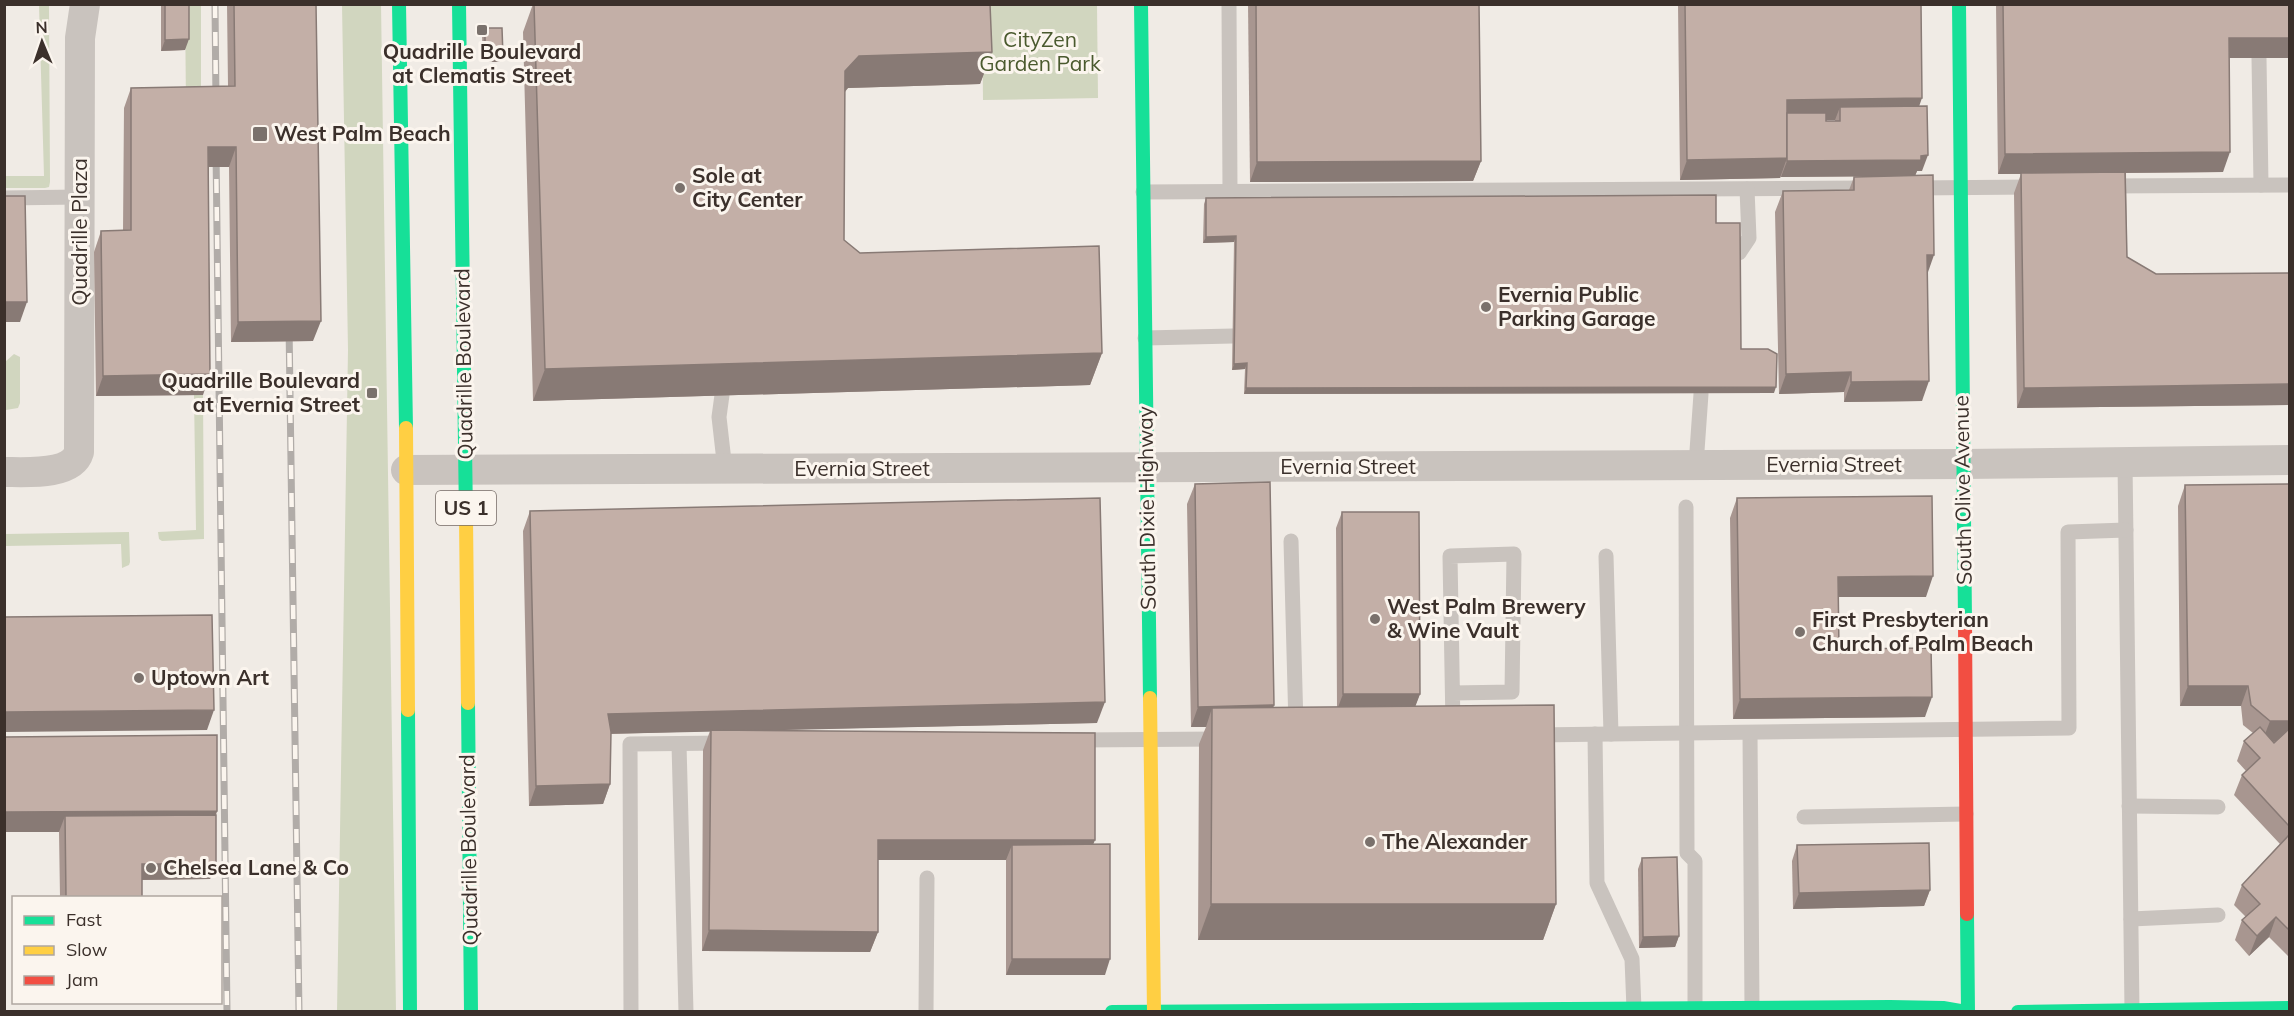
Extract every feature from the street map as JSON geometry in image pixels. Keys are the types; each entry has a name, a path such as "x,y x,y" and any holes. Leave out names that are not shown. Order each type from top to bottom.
{"street":[{"name":"Quadrille Plaza","path":"4,472 63,468 77,460 79,452 80,39 85,4"},
{"name":"US 1","path":"399,4 406,470 410,1011"},
{"name":"Quadrille Boulevard","path":"459,4 471,1011"},
{"name":"South Dixie Highway","path":"1141,4 1154,1011"},
{"name":"South Olive Avenue","path":"1959,4 1967,1011"},
{"name":"Evernia Street","path":"406,470 1963,464 2289,460"},
{"path":"1112,1011 1634,1008 1695,1010 1943,1008 1967,1011"},
{"path":"2018,1011 2289,1008"}],"lane":[{"path":"1229,4 1230,192"},
{"path":"2259,58 2261,185"},
{"path":"2086,186 2289,184"},
{"path":"1143,192 2051,187"},
{"path":"1739,253 1749,238 1747,189"},
{"path":"4,198 80,197"},
{"path":"1145,339 1233,336"},
{"path":"1696,465 1701,394"},
{"path":"722,395 719,417 725,470"},
{"path":"2125,462 2132,1010"},
{"path":"1686,507 1687,853 1695,861 1695,1010"},
{"path":"1524,735 2069,728 2068,532 2126,530"},
{"path":"1291,541 1296,738"},
{"path":"1453,693 1512,692 1514,554 1450,556 1453,693 1454,736"},
{"path":"1606,556 1603,734 1597,883 1632,959 1634,1008"},
{"path":"1750,733 1752,1008"},
{"path":"1057,741 1238,739"},
{"path":"631,1011 630,744 738,743"},
{"path":"679,744 686,1011"},
{"path":"2129,806 2218,807"},
{"path":"1804,817 1966,814"},
{"path":"926,1011 927,878"},
{"path":"2131,919 2218,915"}],"green space":[{"path":"381,4 396,1011 337,1012 348,350 342,5"},
{"path":"39,5 49,5 50,182 49,187 45,188 5,188 5,176 44,176"},
{"path":"185,5 201,5 201,107 186,107"},
{"name":"CityZen Garden Park","path":"982,5 1097,5 1098,98 983,100"},
{"path":"14,354 20,357 20,403 18,408 6,410 5,362"},
{"path":"194,395 203,395 204,539 162,541 159,539 158,532 196,530"},
{"path":"129,532 130,562 122,568 121,544 5,546 5,534"}],"building":[{"path":"165,4 189,4 189,39 165,40"},
{"path":"234,4 316,4 321,321 238,322 236,147 208,147 210,374 103,376 101,231 131,230 131,88 235,86"},
{"name":"Sole at City Center","path":"534,4 990,4 992,52 859,56 845,71 844,240 860,253 1099,246 1102,353 545,369"},
{"path":"1256,4 1479,4 1481,161 1257,162"},
{"path":"1685,4 1921,4 1922,98 1787,100 1787,158 1687,160"},
{"path":"2003,4 2289,4 2289,38 2229,38 2230,152 2005,154"},
{"path":"485,28 502,28 503,56 485,57"},
{"path":"1927,106 1928,155 1921,156 1921,160 1787,161 1787,113 1826,113 1826,121 1840,121 1840,107"},
{"path":"2125,172 2127,257 2156,274 2289,273 2289,384 2024,388 2021,173"},
{"path":"1933,175 1934,255 1927,255 1929,381 1851,382 1851,372 1786,374 1783,191 1854,190 1854,177"},
{"name":"Evernia Public Parking Garage","path":"1716,195 1716,223 1740,223 1741,349 1768,349 1777,354 1776,387 1246,388 1247,363 1234,364 1236,236 1206,237 1206,198"},
{"path":"4,196 25,196 27,302 4,302"},
{"path":"1270,482 1274,705 1198,707 1195,484"},
{"path":"2289,484 2289,721 2270,721 2251,705 2248,686 2188,686 2185,485"},
{"path":"1932,496 1933,576 1838,577 1839,649 1931,648 1932,697 1740,699 1737,498"},
{"path":"1100,498 1105,702 608,714 611,732 610,784 536,786 530,511"},
{"name":"West Palm Brewery & Wine Vault","path":"1342,512 1419,512 1420,694 1343,694"},
{"path":"212,615 214,710 4,712 4,617"},
{"name":"The Alexander","path":"1554,705 1556,904 1211,904 1212,708"},
{"path":"2260,727 2274,743 2289,729 2289,826 2242,775 2260,758 2244,741"},
{"path":"711,730 1095,733 1095,840 878,840 878,932 709,930"},
{"path":"217,735 217,811 4,812 4,737"},
{"path":"216,815 216,864 142,864 142,896 66,896 65,816"},
{"path":"2289,835 2289,930 2276,917 2257,936 2242,920 2260,904 2242,885"},
{"path":"1929,843 1930,890 1799,893 1797,845"},
{"path":"1110,844 1110,959 1012,959 1012,845"},
{"path":"1677,857 1679,936 1643,937 1642,858"}],"railway":[{"path":"215,4 216,103"},
{"path":"216,151 227,1012"},
{"path":"289,325 299,1012"}],"traffic: fast":[{"path":"399,4 406,428"},
{"path":"459,4 466,518"},
{"path":"1141,4 1150,698"},
{"path":"1959,4 1965,621"},
{"path":"468,703 471,1012"},
{"path":"408,710 410,1012"},
{"path":"1967,914 1968,1012"},
{"path":"1112,1012 1890,1007 1943,1008 1966,1012"},
{"path":"2018,1012 2290,1008"}],"traffic: slow":[{"path":"406,428 408,710"},
{"path":"466,518 468,703"},
{"path":"1150,698 1154,1012"}],"traffic: jam":[{"path":"1965,621 1967,914"}],"place":[{"name":"Quadrille Boulevard at Clematis Street","path":"482,30"},
{"name":"West Palm Beach","path":"260,134"},
{"name":"Sole at City Center","path":"680,188"},
{"name":"Evernia Public Parking Garage","path":"1486,307"},
{"name":"Quadrille Boulevard at Evernia Street","path":"372,393"},
{"name":"West Palm Brewery & Wine Vault","path":"1375,619"},
{"name":"First Presbyterian Church of Palm Beach","path":"1800,632"},
{"name":"Uptown Art","path":"139,678"},
{"name":"The Alexander","path":"1370,842"},
{"name":"Chelsea Lane & Co","path":"151,868"}]}
